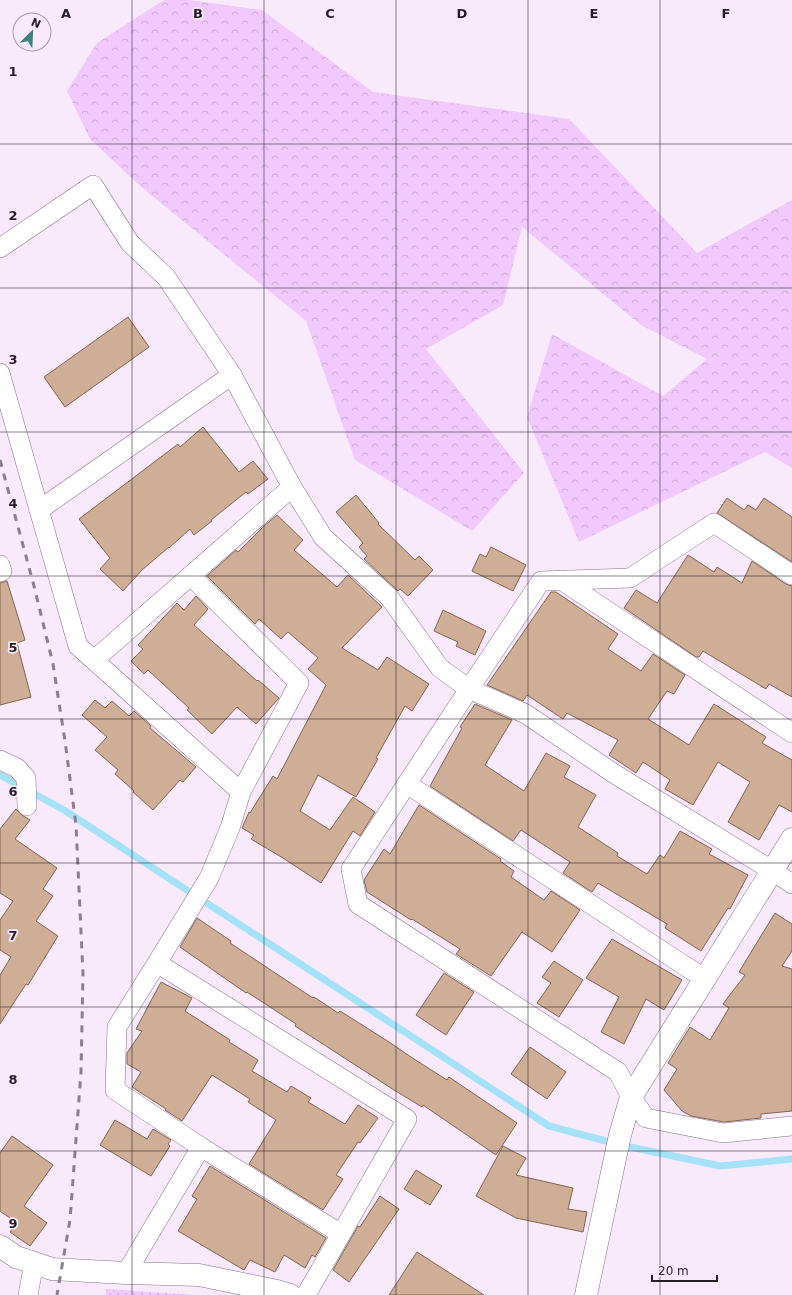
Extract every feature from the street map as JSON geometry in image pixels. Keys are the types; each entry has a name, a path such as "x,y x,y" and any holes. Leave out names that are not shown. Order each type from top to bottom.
{"street":[{"path":"0,248 93,185 130,243 166,277 232,375 292,487 324,537 389,597 440,668 469,689 526,714 613,773 792,884"},
{"path":"0,373 78,646 241,792"},
{"path":"39,510 232,375"},
{"path":"94,660 292,487"},
{"path":"792,575 714,523 630,578 541,581 351,869 358,904 618,1072 631,1097 646,1118 723,1133 792,1126"},
{"path":"0,565 2,571 0,572"},
{"path":"191,576 299,683 241,792 230,828 209,878 118,1027 115,1090 201,1147 341,1234"},
{"path":"560,580 792,733"},
{"path":"0,760 17,768 26,778 26,795"},
{"path":"407,784 705,979"},
{"path":"586,1295 620,1135 631,1097 773,871 792,838"},
{"path":"156,963 407,1119 306,1295"},
{"path":"126,1273 201,1147"},
{"path":"0,1246 16,1257 52,1269 126,1273 199,1274 290,1295"},
{"path":"28,1295 34,1263"}],"green space":[{"path":"164,0 189,0 262,10 373,92 569,119 697,253 792,200 792,468 765,452 579,542 527,417 552,334 663,396 707,359 641,325 522,227 503,305 426,349 524,473 472,531 355,460 306,321 140,186 90,139 67,91 97,43"},
{"path":"106,1289 195,1295 106,1295"}],"building":[{"path":"128,317 149,347 65,407 44,377"},
{"path":"203,427 239,472 253,461 268,479 248,494 246,492 194,535 190,529 142,570 123,591 100,569 110,558 79,519 178,444 180,447"},
{"path":"356,495 379,523 378,524 415,560 419,556 433,570 408,596 400,589 398,591 364,559 367,556 359,547 363,543 336,512"},
{"path":"727,498 744,510 748,505 756,510 764,498 792,517 792,562 717,513"},
{"path":"277,515 303,540 294,550 337,587 348,575 382,607 342,648 378,670 387,657 429,684 412,711 405,706 376,758 378,759 356,797 318,775 300,811 330,830 353,797 375,812 360,836 353,831 321,883 251,839 254,835 242,828 249,812 250,813 273,776 277,779 326,685 308,669 318,658 288,632 281,639 259,619 255,624 207,576 236,550 238,552"},
{"path":"491,547 526,565 513,591 472,571 480,554 486,557"},
{"path":"688,555 714,572 717,567 742,583 752,561 786,584 792,586 792,697 769,684 766,689 703,651 699,657 696,657 624,608 636,590 657,603"},
{"path":"7,581 25,640 17,643 31,697 0,705 0,583"},
{"path":"551,592 556,592 618,634 608,649 641,671 653,654 685,675 674,694 667,691 648,719 689,745 714,704 766,737 762,743 792,760 792,812 779,805 759,840 728,822 750,782 718,762 693,805 665,789 670,780 643,762 636,773 609,755 618,740 567,713 563,719 527,695 523,701 487,685"},
{"path":"196,596 208,609 194,625 257,681 258,680 279,698 256,724 237,707 212,734 187,710 189,708 148,670 144,674 131,661 143,649 138,645 177,603 184,610"},
{"path":"443,610 486,631 475,655 456,646 458,642 434,631"},
{"path":"95,700 105,708 112,701 129,716 134,711 151,726 150,728 196,767 183,782 180,780 153,810 115,774 118,770 95,750 107,737 82,715"},
{"path":"475,704 512,720 485,765 524,791 546,753 570,766 564,777 596,795 578,827 618,853 617,856 647,874 660,855 664,858 680,831 712,849 709,854 748,875 730,909 728,908 701,951 665,928 667,924 598,883 592,892 563,873 570,862 521,830 513,841 430,786 462,728 460,727"},
{"path":"419,805 501,859 500,861 514,871 511,877 544,900 551,891 580,910 552,952 522,932 491,976 456,954 460,949 367,892 364,880 384,849 390,854"},
{"path":"16,809 30,820 15,839 57,868 43,889 53,896 36,921 58,936 28,985 26,984 0,1024 0,975 11,957 0,950 0,920 13,901 0,893 0,829"},
{"path":"775,913 792,924 792,951 782,966 792,969 792,1111 761,1114 761,1118 724,1122 691,1116 682,1111 664,1090 677,1069 668,1063 690,1027 710,1040 729,1008 723,1004 745,975 739,972"},
{"path":"197,918 231,941 230,943 313,998 314,997 338,1013 340,1011 447,1080 449,1077 517,1123 496,1155 423,1105 422,1107 394,1090 295,1026 296,1024 247,992 246,993 180,947"},
{"path":"612,939 682,980 664,1010 646,999 624,1044 601,1032 619,997 586,978"},
{"path":"554,961 583,980 559,1017 537,1003 551,983 542,977"},
{"path":"444,973 474,992 446,1035 416,1015"},
{"path":"161,982 192,998 185,1011 230,1040 229,1042 258,1060 252,1071 287,1092 291,1086 311,1098 308,1102 345,1124 358,1105 378,1118 360,1143 358,1142 336,1175 343,1179 323,1210 249,1164 276,1120 248,1102 250,1099 212,1075 182,1121 132,1087 141,1072 127,1064 127,1053 142,1031 136,1029"},
{"path":"530,1047 566,1072 547,1099 511,1074"},
{"path":"115,1120 147,1139 153,1129 171,1140 168,1144 170,1146 151,1176 100,1145"},
{"path":"12,1136 53,1165 24,1206 47,1223 30,1246 10,1232 17,1223 0,1211 0,1153"},
{"path":"503,1146 526,1158 516,1175 573,1188 568,1209 587,1212 583,1232 516,1218 476,1196"},
{"path":"210,1166 326,1238 315,1257 312,1255 305,1268 284,1255 275,1272 250,1260 244,1270 178,1231 197,1199 192,1196"},
{"path":"416,1170 442,1186 430,1205 404,1189"},
{"path":"380,1196 399,1209 349,1282 333,1270 358,1226 360,1227"},
{"path":"417,1252 456,1277 484,1295 389,1295"}],"waterway":[{"path":"0,775 64,810 549,1126 621,1145 720,1166 792,1159"}],"railway":[{"path":"0,460 34,586 53,664 76,825 83,974 81,1072 70,1220 57,1295"}]}
